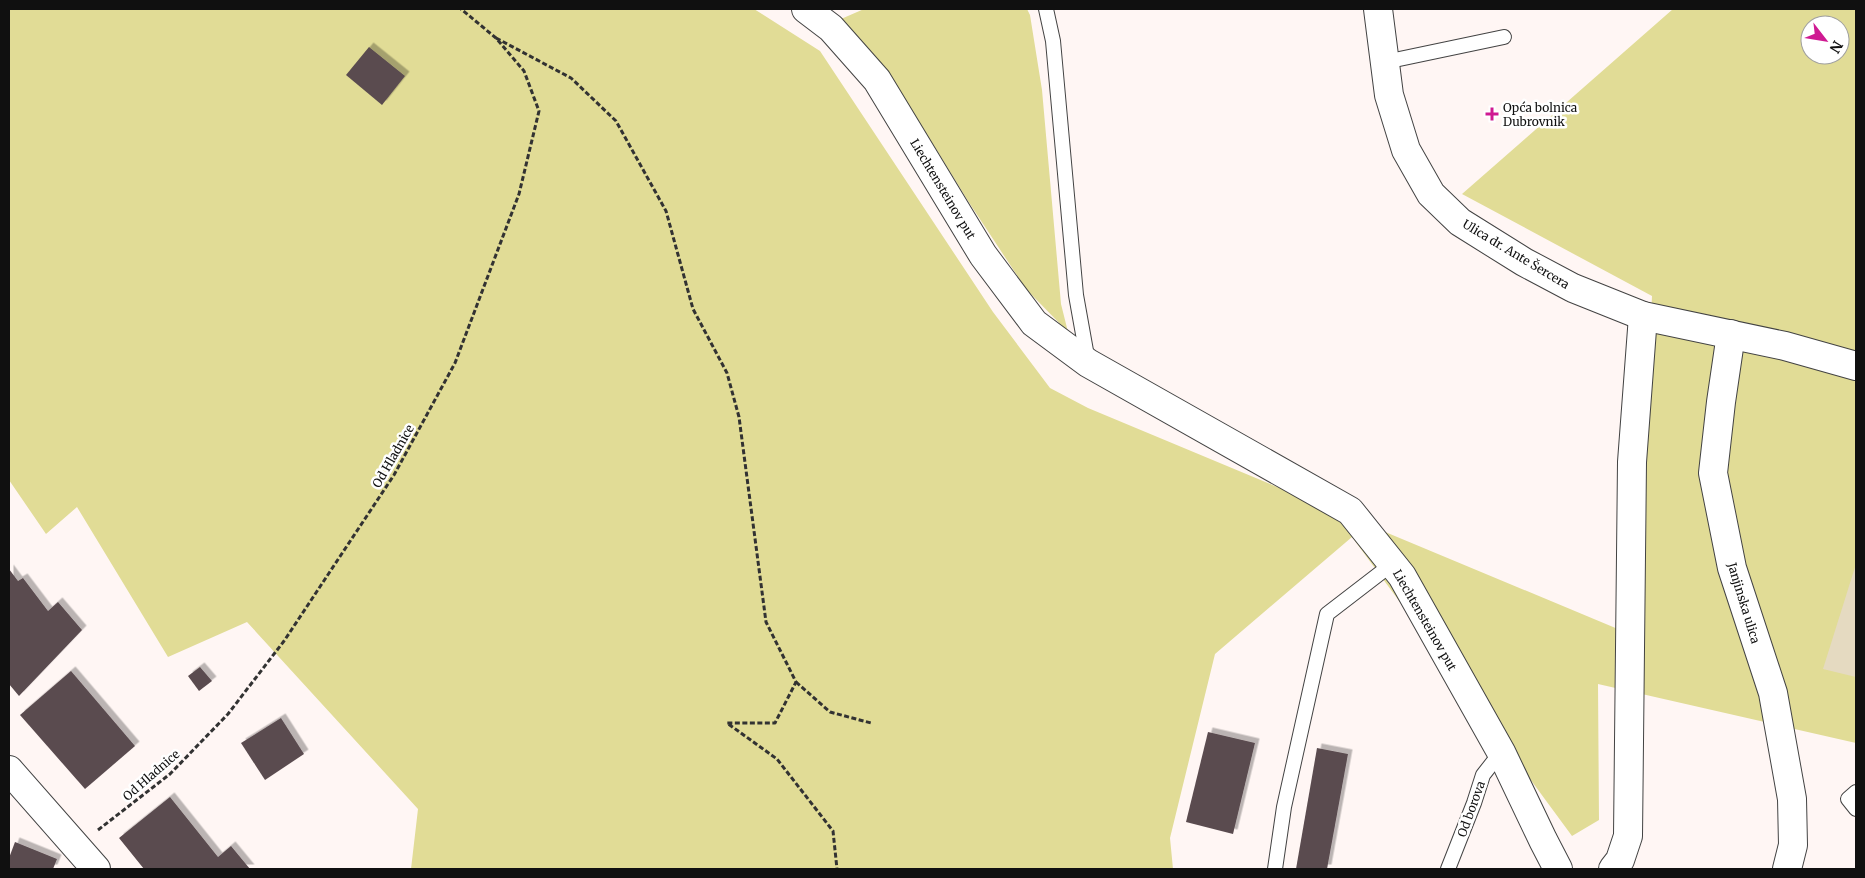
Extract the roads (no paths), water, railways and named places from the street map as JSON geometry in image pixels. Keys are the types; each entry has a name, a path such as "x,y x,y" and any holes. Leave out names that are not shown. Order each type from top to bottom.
{"street":[{"name":"Liechtensteinov put","path":"806,9 831,28 878,80 983,255 1034,323 1088,362 1350,511 1402,576 1501,752 1558,869"},
{"name":"Ulica dr. Ante Šercera","path":"1378,9 1389,95 1406,150 1431,194 1460,222 1524,262 1573,288 1643,316 1785,346 1856,366"},
{"path":"1613,869 1620,860 1628,836 1632,462 1643,316"},
{"name":"Janjinska ulica","path":"1731,334 1713,473 1732,568 1773,693 1792,799 1793,845 1787,869"},
{"path":"9,770 96,869"}],"lane":[{"path":"1046,9 1053,41 1076,295 1088,362"},
{"path":"1384,62 1504,37"},
{"path":"1275,869 1284,807 1327,614 1392,564"},
{"name":"Od borova","path":"1448,869 1483,775 1501,752"},
{"path":"1856,792 1848,799 1856,809"}],"place":[{"name":"Opća bolnica Dubrovnik","path":"1492,114"}]}
